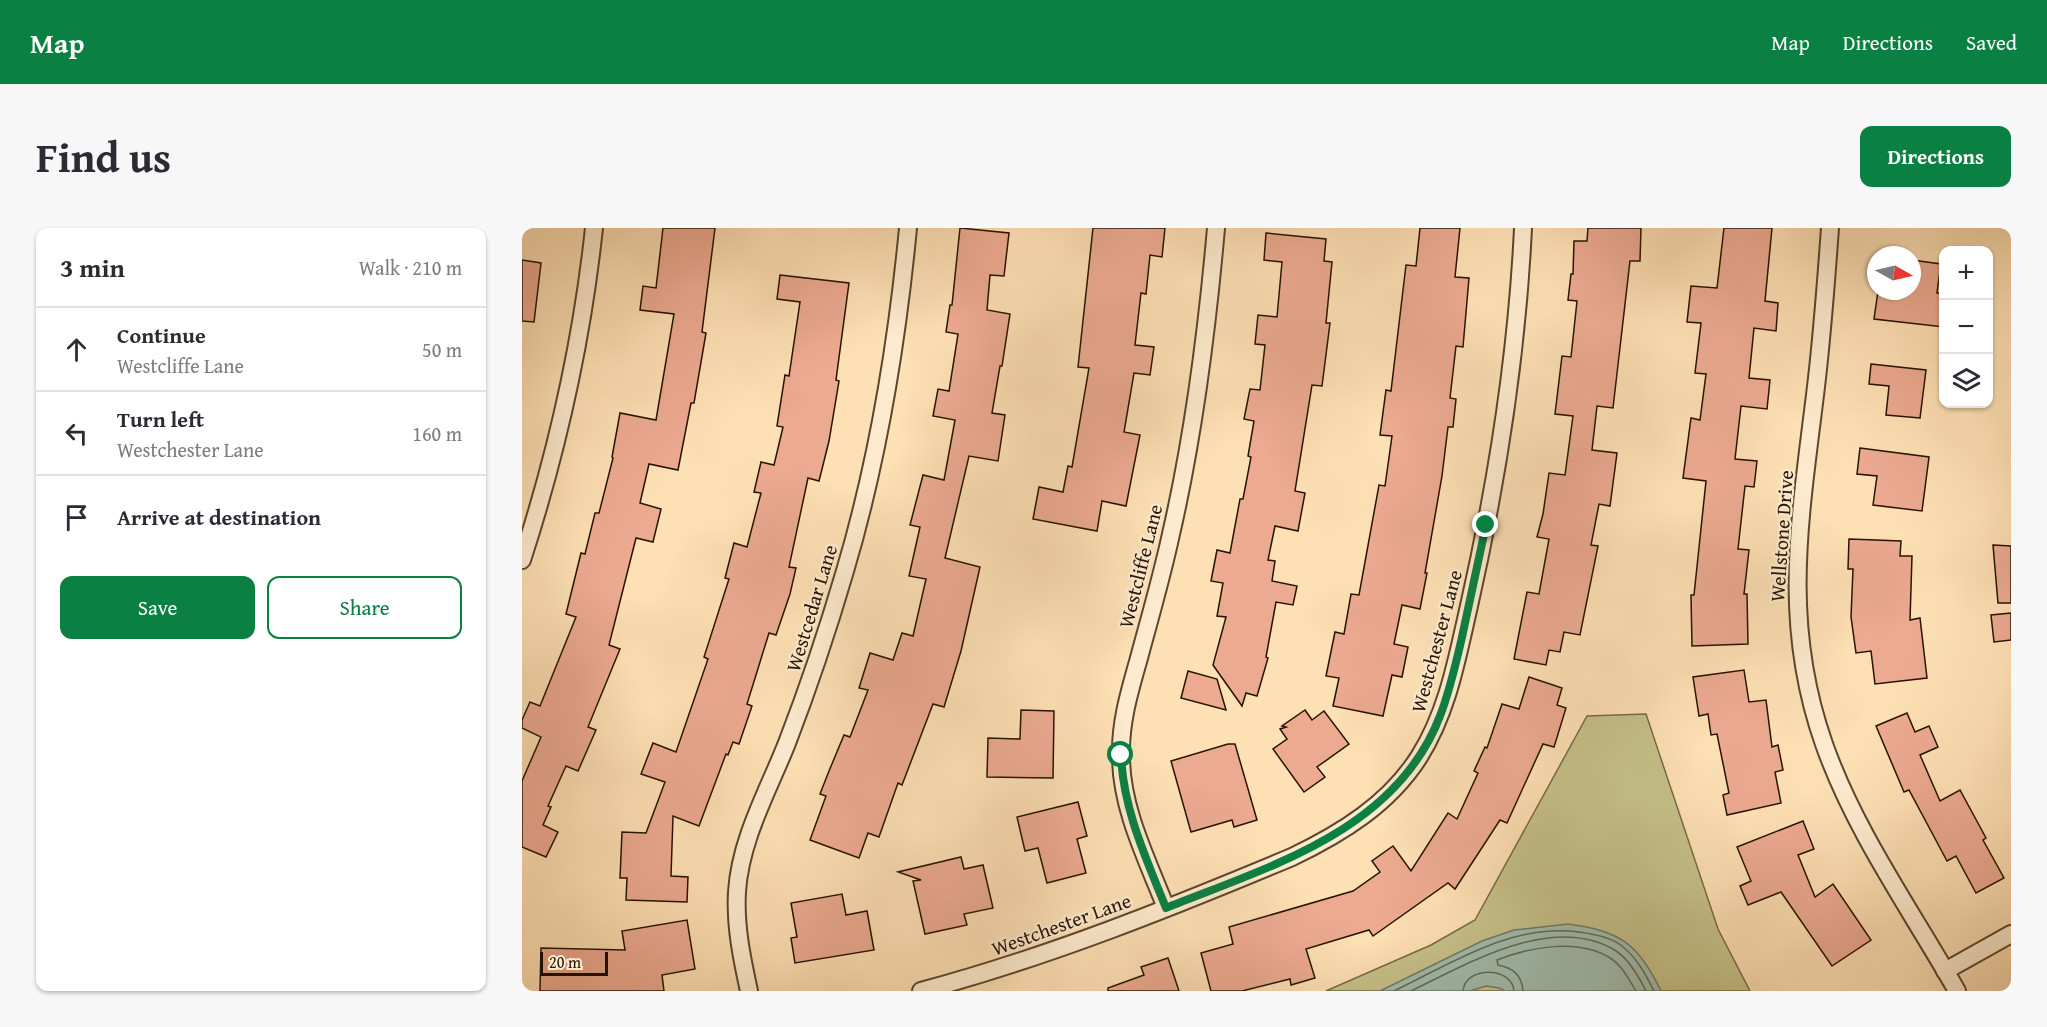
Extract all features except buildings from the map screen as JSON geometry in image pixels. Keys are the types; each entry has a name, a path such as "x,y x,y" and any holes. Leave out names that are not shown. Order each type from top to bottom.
{"street":[{"path":"522,560 547,480 569,389 584,308 594,228"},
{"name":"Westcedar Lane","path":"749,991 737,917 739,874 750,832 791,732 818,657 849,557 888,383 908,228"},
{"name":"Westcliffe Lane","path":"1166,908 1130,814 1122,773 1121,737 1128,699 1171,533 1183,472 1206,326 1216,228"},
{"name":"Westchester Lane","path":"921,991 1035,958 1089,939 1292,857 1339,832 1375,807 1392,791 1430,739 1450,685 1486,525 1507,393 1523,228"},
{"name":"Wellstone Drive","path":"1830,228 1822,333 1798,545 1797,616 1803,669 1824,745 1851,808 1957,991"},
{"path":"1946,971 2011,934"}],"shaded area":[{"path":"1646,714 1718,929 1750,991 1326,991 1431,945 1475,920 1587,716"}],"water":[{"path":"1568,924 1601,931 1625,942 1644,961 1661,991 1505,991 1486,986 1470,991 1380,991 1482,941 1514,930"}],"route":[{"path":"1121,755 1130,814 1166,908 1292,857 1339,832 1375,807 1392,791 1406,775 1430,739 1448,694 1486,525"}]}
